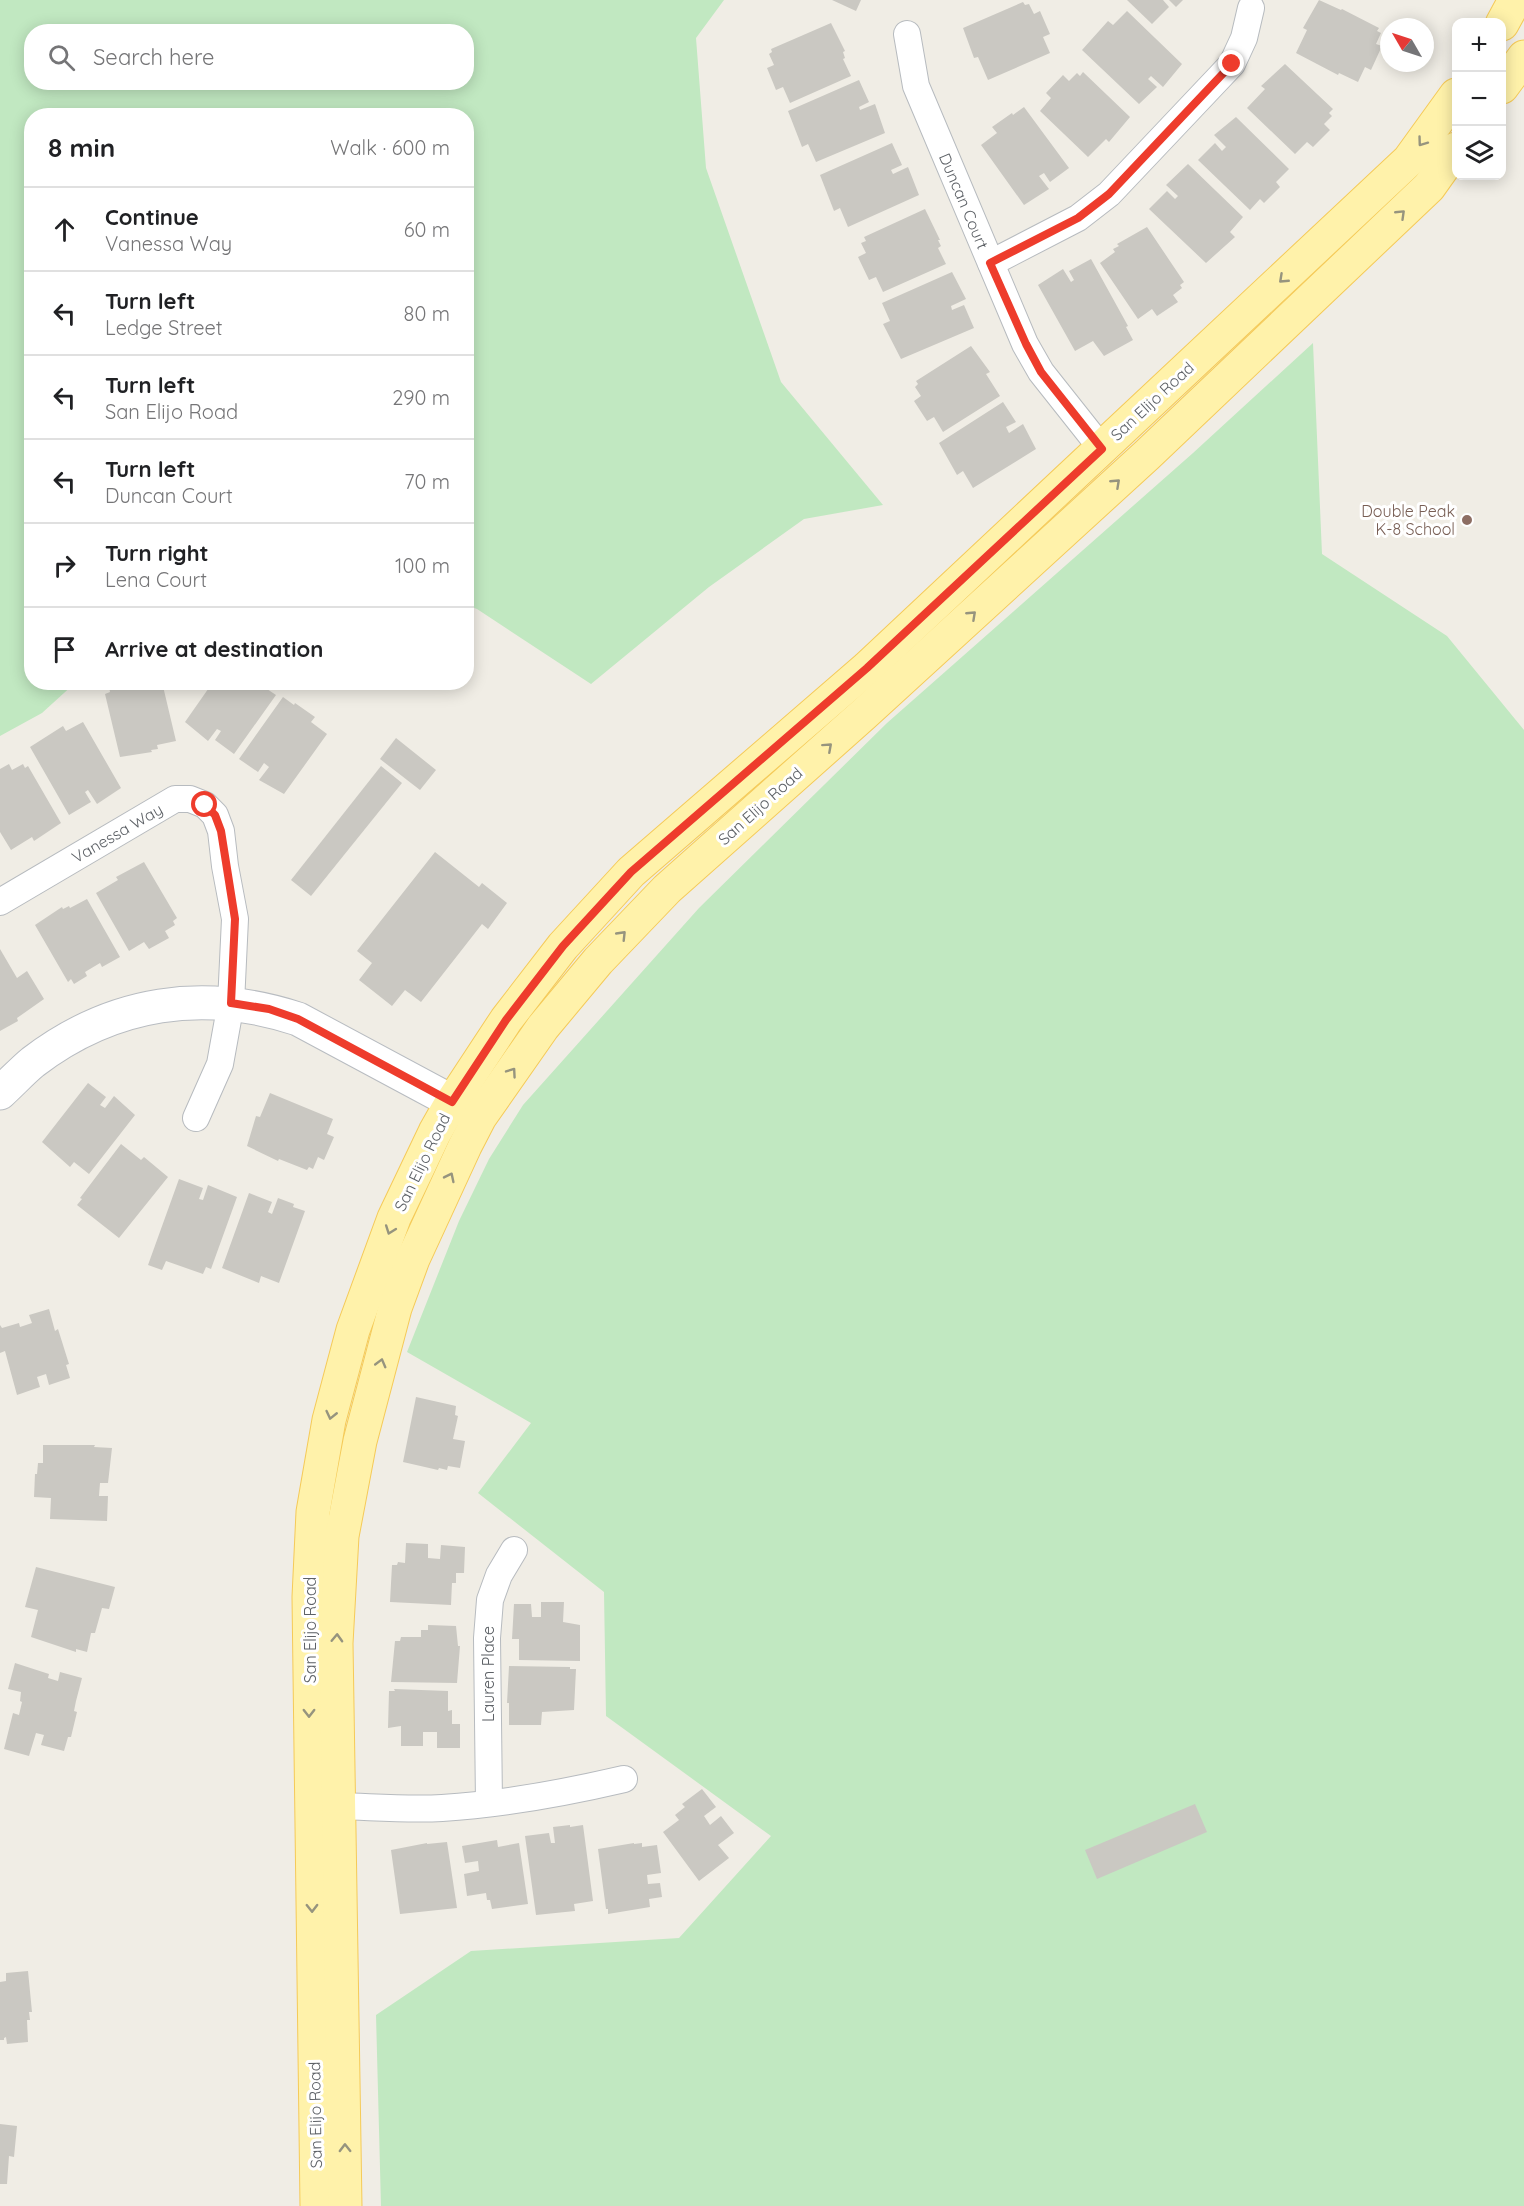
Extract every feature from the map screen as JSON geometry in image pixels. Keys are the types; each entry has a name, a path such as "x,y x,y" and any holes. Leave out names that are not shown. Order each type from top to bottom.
{"main road":[{"path":"1505,18 1515,0"},
{"path":"1506,82 1524,57"},
{"name":"San Elijo Road","path":"317,2206 309,1692 309,1597 313,1512 329,1420 352,1330 394,1218 435,1132 506,1020 563,946 631,872 867,668 1102,449 1409,160 1452,101"},
{"name":"San Elijo Road","path":"345,2206 336,1655 342,1536 360,1441 395,1308 439,1199 480,1117 543,1027 598,961 667,889 864,714 1147,455 1429,187 1452,155"},
{"path":"543,1027 541,1012 544,998 583,952 590,939 591,930 588,920"}],"street":[{"path":"990,263 1078,218 1109,194 1232,64 1244,38 1251,8"},
{"name":"Duncan Court","path":"907,34 916,86 1026,344 1041,372 1102,449"},
{"name":"Vanessa Way","path":"0,902 175,799 190,799 205,805 215,815 221,831 235,919 231,1003 220,1064 196,1118"},
{"path":"0,1093 33,1062 96,1023 136,1009 188,1002 231,1003 269,1009 298,1019 480,1117"},
{"name":"Lauren Place","path":"489,1803 487,1638 490,1600 499,1575 513,1550"},
{"path":"340,1806 410,1809 489,1803 571,1791 624,1779"}],"green space":[{"path":"0,0 724,0 696,38 706,168 781,382 883,505 804,519 709,587 591,684 474,608 474,108 24,108 24,690 67,690 42,713 0,736"},
{"path":"1313,343 1322,554 1447,636 1524,730 1524,2206 381,2206 376,2015 471,1951 679,1938 771,1836 606,1716 604,1592 478,1493 531,1423 407,1352 459,1221 489,1159 523,1105 699,908 887,723 1193,453"}],"building":[{"path":"832,0 861,0 856,11"},
{"path":"1127,0 1163,0 1169,7 1152,24"},
{"path":"1169,0 1183,0 1176,7"},
{"path":"1319,0 1379,28 1377,31 1380,35 1376,44 1380,45 1380,50 1371,70 1365,67 1358,82 1339,73 1338,75 1296,53 1307,30 1303,28"},
{"path":"1023,2 1025,5 1029,4 1034,14 1040,11 1050,34 1043,37 1050,53 988,80 978,57 974,58 963,28"},
{"path":"1127,11 1182,64 1163,87 1151,76 1148,79 1157,87 1139,104 1082,50 1108,21 1113,25"},
{"path":"831,23 845,51 843,59 851,76 790,103 783,87 776,90 767,68 774,65 769,54 772,52 771,49"},
{"path":"1285,64 1333,109 1329,113 1332,116 1324,124 1330,130 1313,147 1307,142 1295,154 1247,108 1265,89 1261,86"},
{"path":"1083,72 1130,117 1109,142 1106,139 1088,157 1040,111 1051,98 1046,93 1063,75 1069,81 1077,73 1080,76"},
{"path":"859,80 869,102 859,107 860,110 875,104 885,133 816,162 808,144 802,147 788,111"},
{"path":"1024,107 1069,168 1050,182 1044,173 1039,176 1049,189 1024,205 981,145 997,133 992,127"},
{"path":"1236,117 1289,169 1276,182 1280,187 1264,203 1260,199 1250,210 1198,160 1215,143 1222,151 1226,147 1214,135"},
{"path":"892,143 902,165 891,170 893,174 908,167 919,195 848,227 840,208 834,211 820,175"},
{"path":"1188,164 1243,217 1230,232 1235,237 1206,263 1149,209 1167,191 1175,199 1178,196 1166,185"},
{"path":"925,209 940,240 938,240 941,246 938,248 946,264 883,292 876,277 869,280 858,257 866,253 861,243 866,241 864,237"},
{"path":"1147,227 1184,282 1180,285 1182,288 1173,295 1178,302 1157,316 1152,309 1138,319 1100,263 1115,252 1113,249 1119,246 1117,244"},
{"path":"1091,259 1128,326 1126,327 1133,340 1104,356 1093,341 1075,351 1038,285 1063,269 1071,282 1074,280 1069,271"},
{"path":"952,272 966,299 951,306 952,310 964,305 974,328 901,359 883,324 890,321 882,303"},
{"path":"971,346 990,372 986,374 1000,396 943,432 934,417 927,421 914,401 921,396 915,387 918,384 916,381"},
{"path":"1003,402 1016,422 1006,427 1009,433 1023,424 1036,449 973,488 963,471 957,475 939,443"},
{"path":"110,690 164,690 176,741 157,745 158,749 151,750 152,752 120,757 105,694"},
{"path":"207,690 268,690 276,695 234,754 215,740 221,731 217,729 208,741 185,722"},
{"path":"283,697 315,717 311,722 327,734 284,794 259,780 269,767 264,763 258,772 239,759"},
{"path":"83,722 121,788 97,804 88,790 85,792 91,802 69,815 30,747 63,726 66,731"},
{"path":"396,738 436,770 420,790 380,759"},
{"path":"9,764 12,770 23,764 25,768 28,766 61,823 34,841 32,837 11,850 0,832 0,769"},
{"path":"381,766 402,783 311,896 291,880"},
{"path":"435,852 479,887 482,883 507,903 488,929 482,924 421,1002 405,990 392,1006 359,980 372,963 357,951"},
{"path":"144,862 177,918 173,921 175,925 165,931 169,938 149,949 144,942 129,951 96,893 118,880 116,877"},
{"path":"87,899 120,957 102,967 100,963 85,972 87,976 74,984 71,979 68,982 35,925 62,907 63,909 69,906 70,908"},
{"path":"0,949 17,978 27,971 44,999 17,1018 18,1021 0,1031"},
{"path":"88,1083 106,1097 100,1105 105,1108 114,1096 135,1115 89,1174 74,1162 70,1167 42,1142"},
{"path":"270,1093 333,1119 327,1134 334,1137 324,1160 318,1157 313,1169 309,1167 307,1170 279,1159 278,1161 247,1146 256,1116 260,1117"},
{"path":"121,1144 141,1160 144,1157 168,1177 119,1238 77,1205"},
{"path":"179,1179 203,1188 199,1199 203,1200 208,1185 237,1197 211,1269 206,1267 203,1274 166,1261 162,1270 148,1265"},
{"path":"249,1193 272,1202 268,1212 272,1214 278,1198 305,1211 279,1283 261,1276 259,1283 222,1268"},
{"path":"49,1309 55,1331 58,1329 69,1364 66,1365 70,1378 49,1385 46,1374 37,1377 40,1387 17,1395 5,1351 0,1353 0,1325 2,1328 19,1323 20,1327 32,1323 29,1315"},
{"path":"416,1397 456,1406 455,1415 458,1416 453,1439 465,1441 460,1468 448,1466 447,1470 439,1468 438,1470 403,1462"},
{"path":"43,1445 95,1445 94,1447 112,1448 108,1483 100,1483 99,1496 108,1496 107,1521 50,1519 51,1498 34,1497 35,1474 37,1474 38,1463 43,1463"},
{"path":"406,1543 428,1544 428,1558 440,1559 441,1545 465,1547 464,1573 456,1573 456,1583 452,1583 451,1605 390,1602 392,1565 397,1565 398,1562 405,1563"},
{"path":"36,1567 115,1587 109,1609 102,1608 95,1633 91,1633 87,1652 76,1649 76,1652 31,1637 38,1610 25,1607"},
{"path":"541,1602 564,1602 563,1622 580,1625 580,1661 519,1660 519,1639 512,1639 514,1604 531,1604 532,1617 541,1617"},
{"path":"428,1625 456,1626 458,1646 460,1646 457,1683 391,1682 395,1641 400,1641 401,1637 421,1637 421,1630 428,1630"},
{"path":"15,1663 49,1674 48,1678 58,1681 60,1672 82,1678 74,1711 77,1712 71,1737 68,1737 64,1751 41,1745 44,1735 36,1733 29,1756 4,1749 13,1713 19,1715 22,1702 20,1701 21,1692 8,1689"},
{"path":"509,1666 576,1669 574,1710 542,1712 541,1725 509,1725 509,1703 507,1703"},
{"path":"394,1689 448,1691 448,1711 452,1710 452,1724 460,1724 460,1748 437,1748 437,1732 423,1732 423,1746 401,1746 401,1726 388,1728 389,1691 395,1691"},
{"path":"702,1789 716,1807 704,1816 710,1825 721,1816 734,1833 718,1845 729,1858 699,1881 663,1832 679,1820 675,1815 685,1807 682,1804"},
{"path":"1195,1804 1207,1832 1097,1879 1085,1850"},
{"path":"570,1825 570,1827 583,1825 593,1901 574,1904 575,1911 536,1915 525,1836 549,1833 551,1843 555,1843 553,1827"},
{"path":"497,1840 498,1847 519,1843 528,1904 492,1909 486,1893 467,1896 464,1874 479,1871 478,1861 465,1863 462,1846"},
{"path":"447,1842 457,1908 400,1914 391,1850 427,1843"},
{"path":"642,1843 642,1847 657,1845 661,1873 647,1875 648,1884 660,1883 662,1897 649,1899 650,1907 608,1914 598,1849"},
{"path":"28,1971 32,2012 29,2012 30,2020 27,2020 28,2042 7,2044 6,2037 0,2040 0,1982 6,1981 6,1973"},
{"path":"0,2124 17,2126 14,2157 9,2156 7,2184 0,2184"}],"place":[{"name":"Double Peak K-8 School","path":"1467,520"}],"route":[{"path":"205,805 215,815 221,831 235,919 231,1003 269,1009 298,1019 452,1102 506,1020 563,946 631,872 867,668 1102,449 1041,372 990,263 1078,218 1109,194 1232,64"}]}
